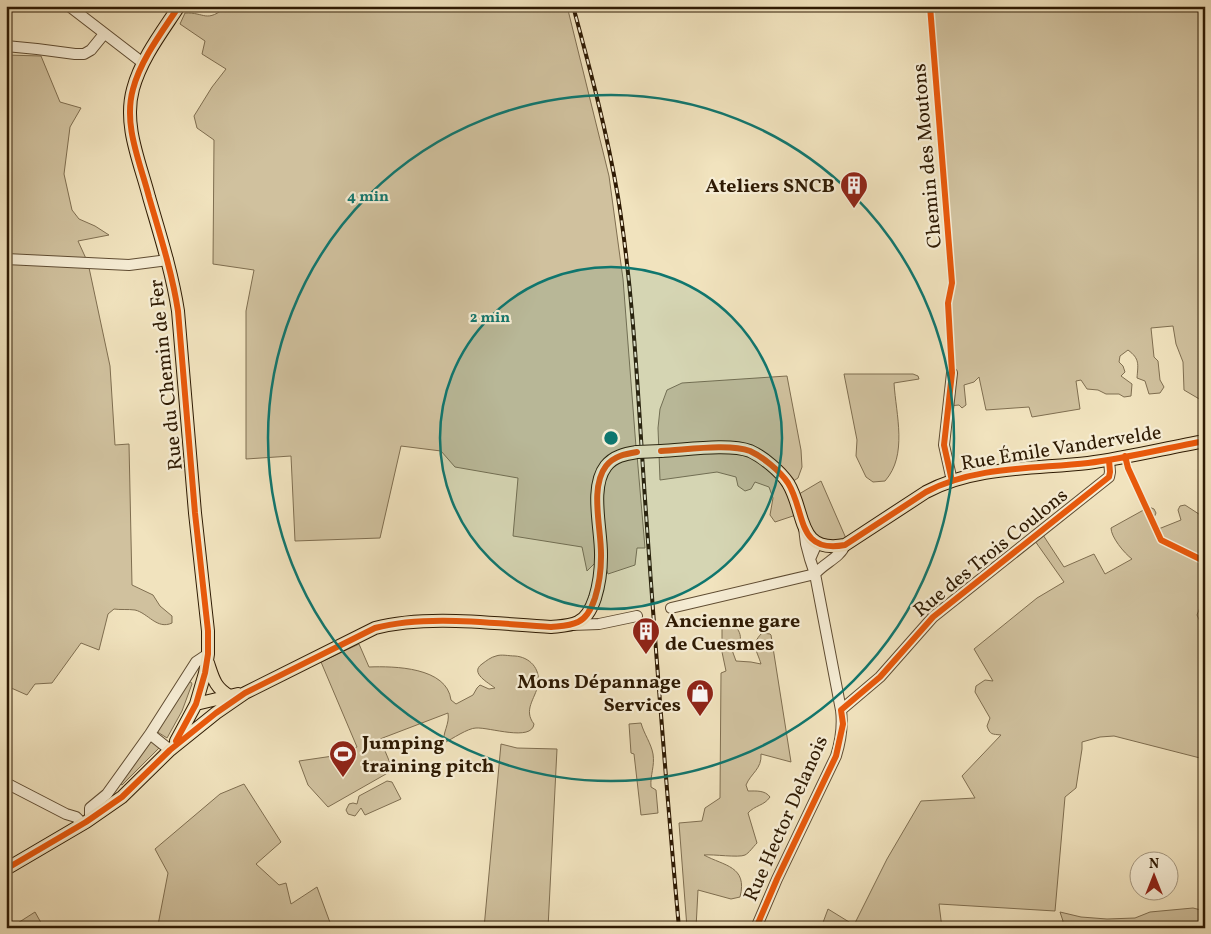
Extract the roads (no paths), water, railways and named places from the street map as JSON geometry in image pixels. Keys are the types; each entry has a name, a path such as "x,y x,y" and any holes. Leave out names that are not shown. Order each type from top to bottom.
{"main road":[{"name":"Rue du Chemin de Fer","path":"170,750 184,729 196,704 208,657 208,632 195,514 178,311 168,260 133,140 130,123 131,98 143,63 179,6"},
{"name":"Rue Émile Vandervelde","path":"845,545 926,492 952,481 977,474 1109,460 1205,441"},
{"path":"6,869 71,832 122,797 170,750 244,693 375,628 390,624 430,620 552,627 571,625 583,619 593,605 601,556 598,509 600,479 606,467 623,454 727,448 750,452 781,474 788,484 804,527 820,544 832,547 845,545"},
{"path":"208,657 215,685 221,692 230,696"},
{"path":"196,704 244,693"},
{"path":"196,704 206,711 216,713"}],"street":[{"path":"68,6 143,63"},
{"path":"6,46 84,54 104,34"},
{"path":"6,259 129,265 168,260"},
{"path":"952,373 944,446 952,481"},
{"name":"Rue des Trois Coulons","path":"841,710 880,677 932,617 1109,476 1109,460"},
{"name":"Rue Hector Delanois","path":"756,928 777,879 836,756 843,724 815,574 806,544 804,527"},
{"path":"810,559 820,544"},
{"path":"820,544 822,566"},
{"name":"Rue Émile Vandervelde","path":"815,574 822,566 842,552 845,545"},
{"path":"671,608 815,574"},
{"path":"571,625 599,624 637,616"},
{"path":"6,783 66,814 87,822 90,808 107,794 150,734 196,662 208,657"},
{"path":"150,734 170,750"},
{"path":"66,814 71,832"}],"railway":[{"path":"573,6 609,149 618,197 628,272 679,928"}],"place":[{"name":"Ateliers SNCB","path":"854,209"},
{"name":"Ancienne gare de Cuesmes","path":"646,655"},
{"name":"Mons Dépannage Services","path":"700,717"},
{"name":"Jumping training pitch","path":"343,778"}]}
